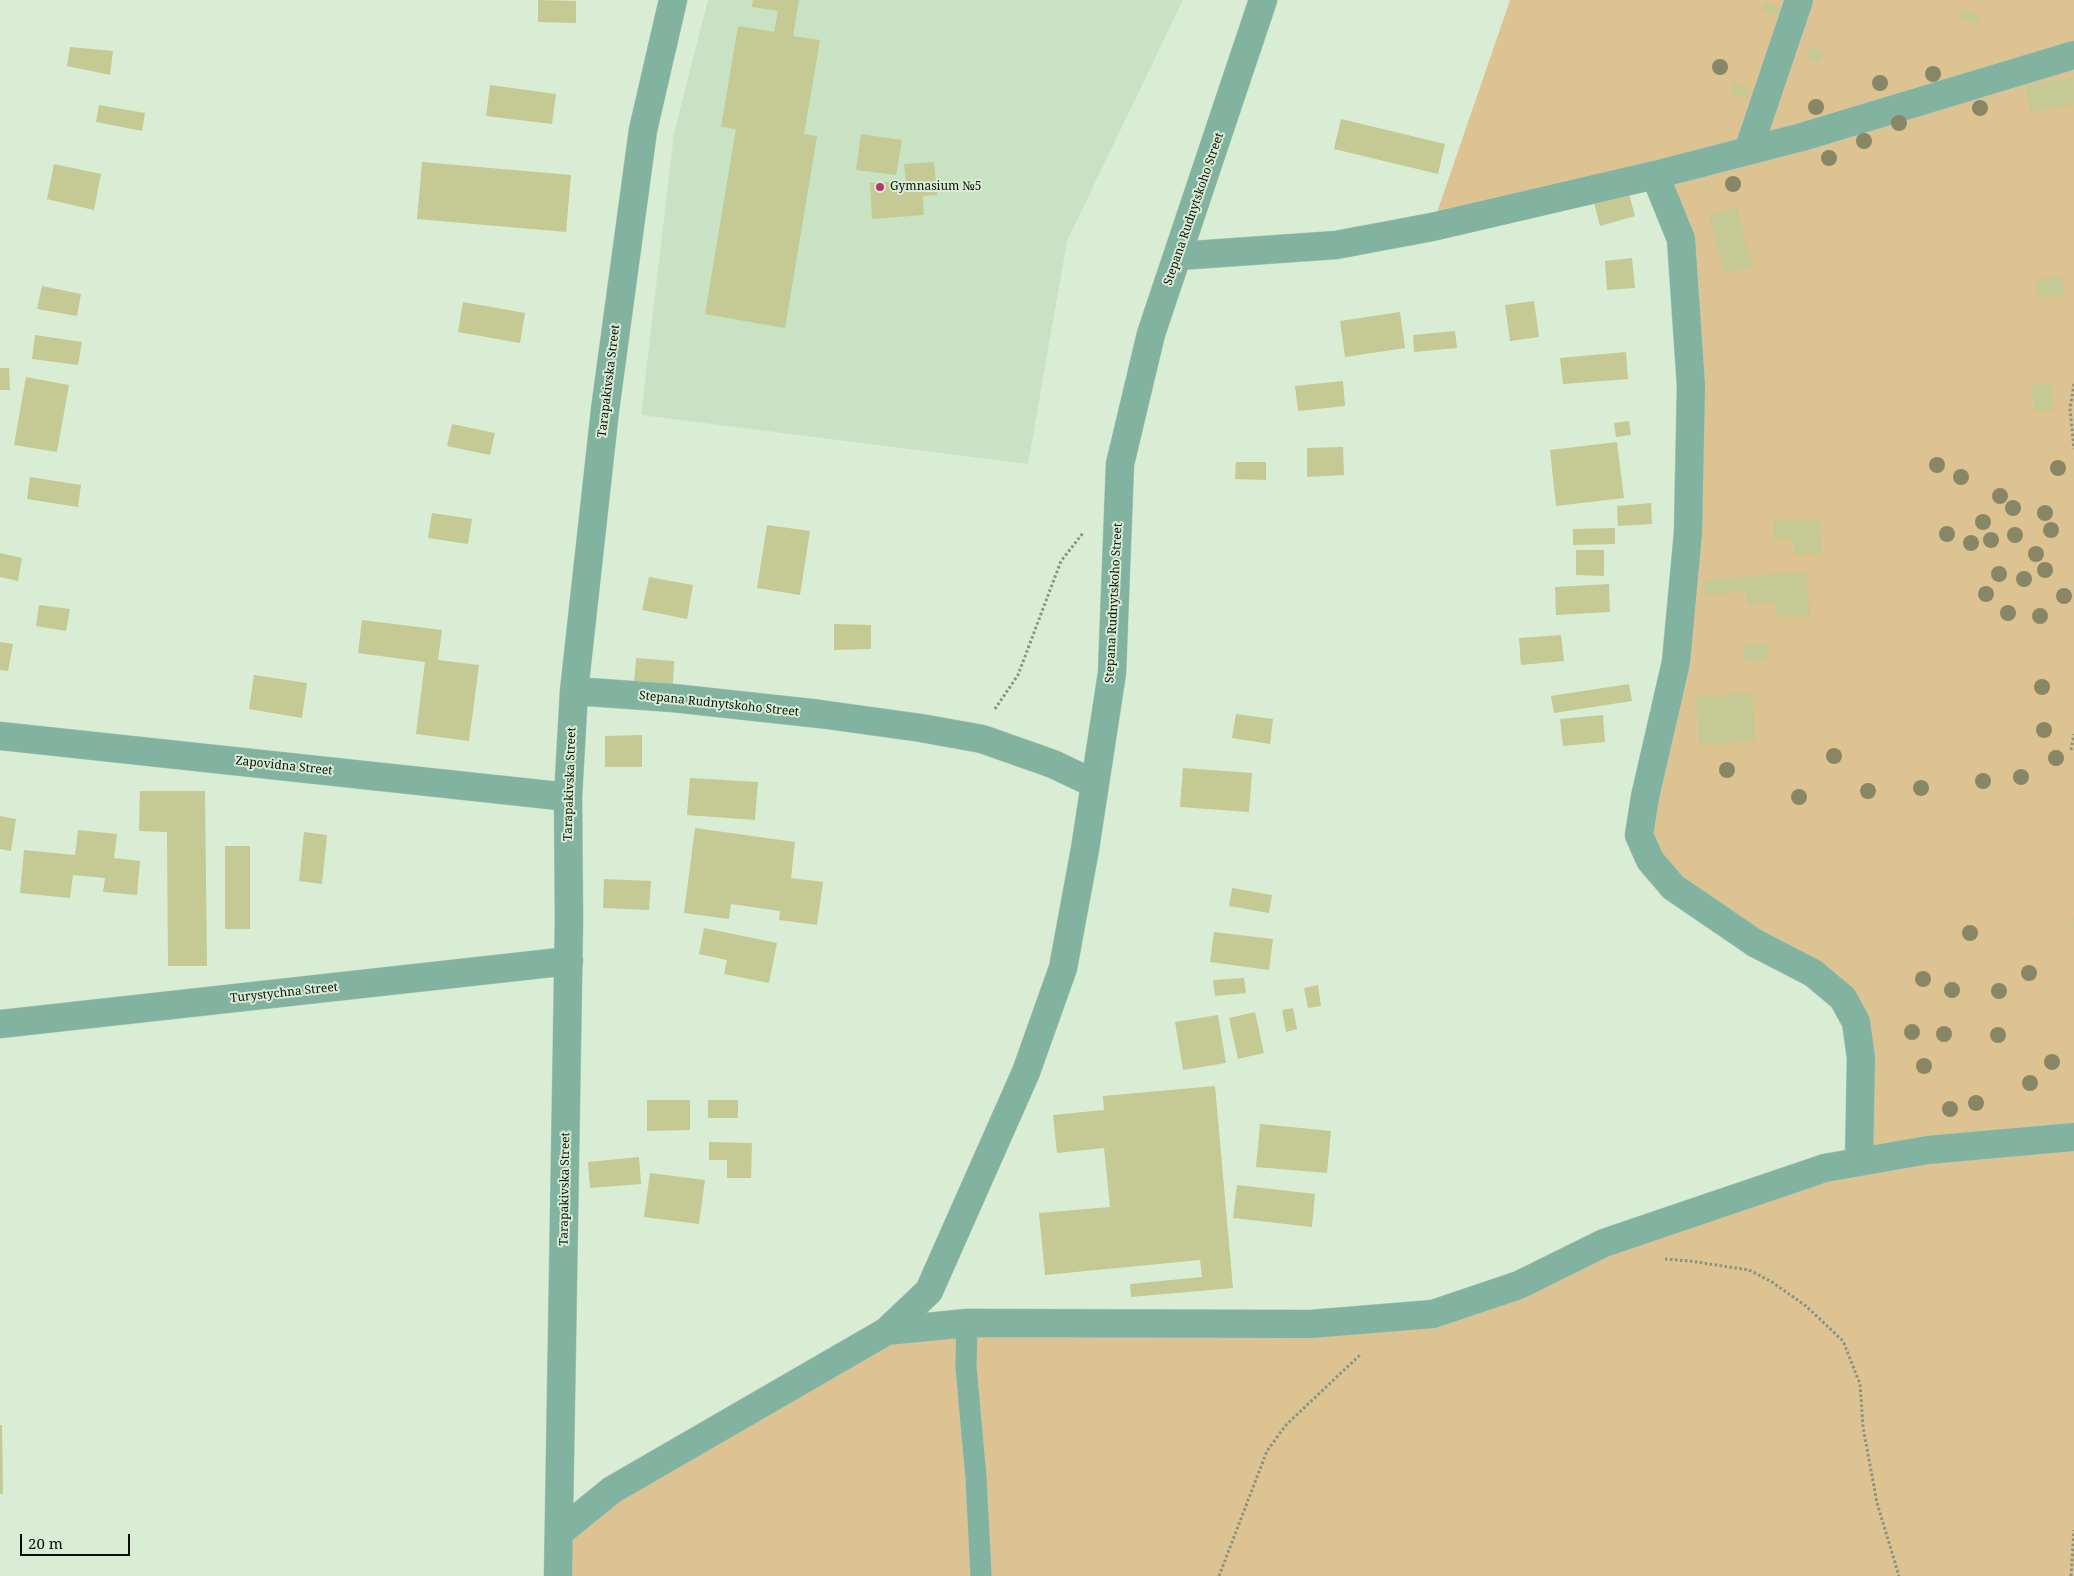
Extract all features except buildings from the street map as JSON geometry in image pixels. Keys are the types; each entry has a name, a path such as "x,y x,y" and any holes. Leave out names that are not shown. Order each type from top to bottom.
{"street":[{"name":"Tarapakivska Street","path":"558,1576 568,961 568,797 574,691 605,410 643,130 674,0"},
{"name":"Stepana Rudnytskoho Street","path":"574,691 673,698 811,713 982,739 1053,764 1095,784 1112,673 1120,464 1151,334 1179,256 1263,0"},
{"path":"1748,151 1799,0"},
{"path":"1179,256 1336,245 1432,227 1655,175 1802,137 2074,55"},
{"path":"1655,175 1681,239 1691,386 1688,532 1676,662 1645,797 1639,835 1650,860 1673,886 1755,943 1813,973 1843,998 1856,1022 1861,1058 1859,1162"},
{"name":"Zapovidna Street","path":"0,736 568,797"},
{"path":"559,1533 612,1490 887,1331 929,1292 1026,1072 1063,968 1095,784"},
{"name":"Turystychna Street","path":"0,1024 568,961"},
{"path":"887,1331 967,1323 1311,1324 1433,1314 1519,1285 1604,1243 1825,1168 1928,1150 2074,1137"}],"lane":[{"path":"967,1323 966,1368 981,1576"}],"path":[{"path":"2074,384 2070,409 2074,449"},
{"path":"961,736 986,720 1018,675 1061,561 1086,529 1118,508"},
{"path":"2071,750 2074,734"},
{"path":"1663,1259 1690,1260 1749,1270 1772,1282 1806,1306 1842,1341 1860,1384 1863,1427 1877,1503 1899,1576"},
{"path":"1220,1576 1267,1450 1286,1425 1363,1353"},
{"path":"2071,1576 2074,1530"}],"shaded area":[{"name":"Gymnasium №5","path":"708,0 1183,0 1067,241 1028,464 641,415 674,133"},
{"path":"1510,0 2074,0 2074,1576 558,1576 559,1533 887,1331 1433,1314 1859,1162 1856,1022 1673,887 1639,835 1676,662 1681,239 1656,175 1432,227"}],"place":[{"name":"Gymnasium №5","path":"880,187"}]}
